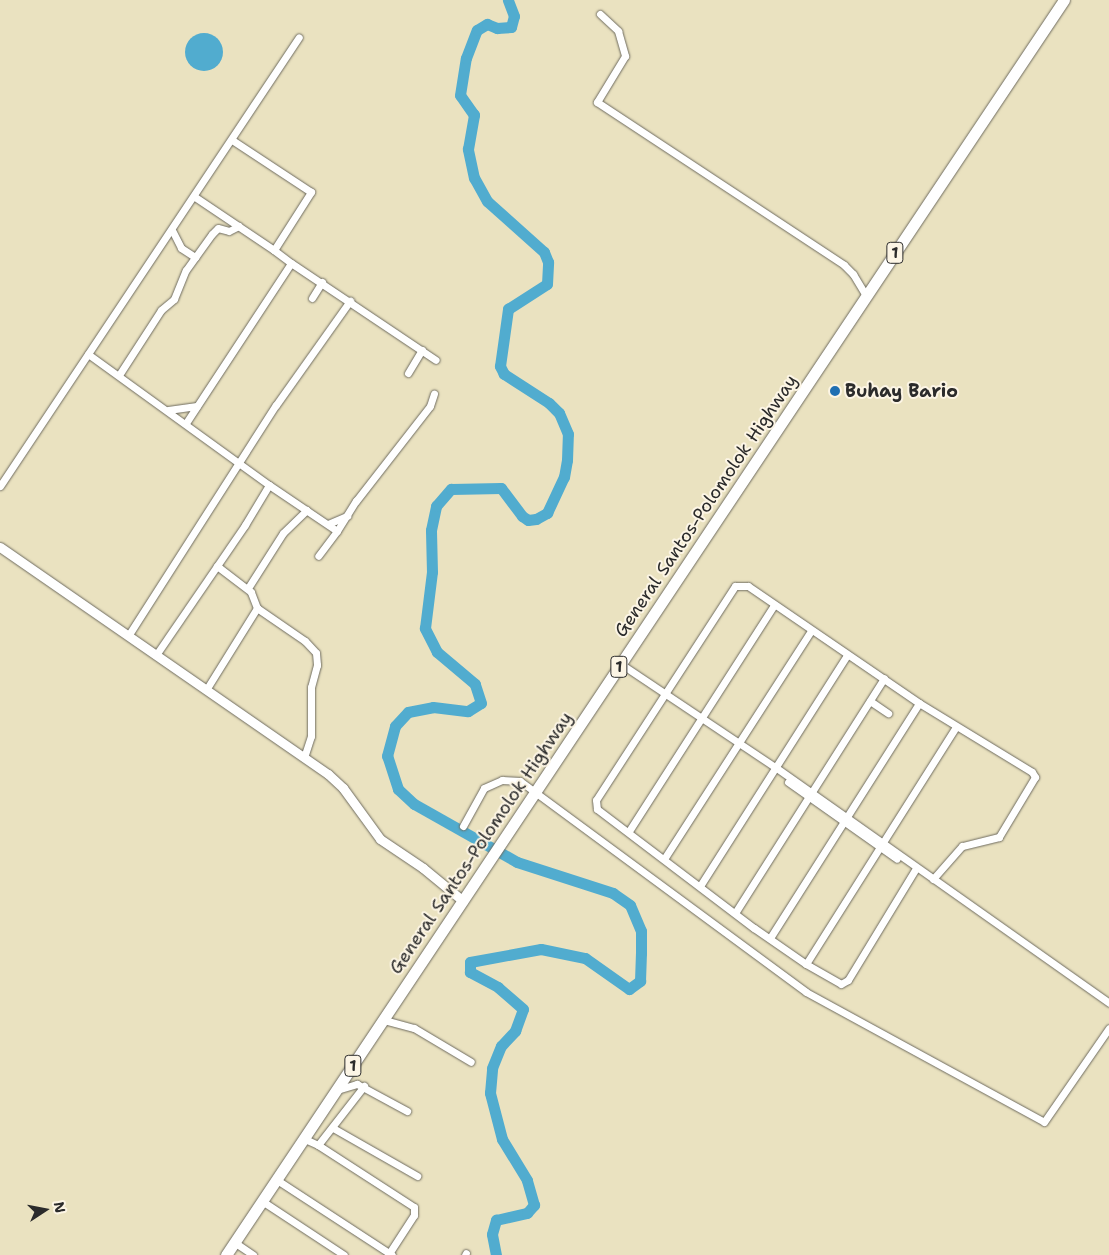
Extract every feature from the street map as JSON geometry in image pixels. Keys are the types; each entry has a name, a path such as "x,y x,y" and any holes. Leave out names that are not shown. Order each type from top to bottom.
{"highway":[{"name":"General Santos-Polomolok Highway","path":"226,1255 1064,0"}],"street":[{"path":"600,14 618,31 625,56 597,102 844,265 853,274 866,296"},
{"path":"0,486 195,197 299,37"},
{"path":"232,140 311,192 274,250"},
{"path":"195,197 436,360"},
{"path":"119,375 161,310 174,298 195,257 216,228 228,231 239,226"},
{"path":"172,230 180,248 195,257"},
{"path":"186,423 291,263"},
{"path":"312,298 322,282"},
{"path":"128,636 241,464 276,405 350,301"},
{"path":"408,372 422,350"},
{"path":"88,354 186,423 268,485 337,531"},
{"path":"318,556 430,406 434,394"},
{"path":"168,410 196,406"},
{"path":"156,655 217,566 268,485"},
{"path":"248,588 283,533 307,510"},
{"path":"328,524 347,516"},
{"path":"0,547 304,758 343,788 380,839 423,868 463,901"},
{"path":"217,566 248,588 254,595 257,608 305,641 316,653 317,665 311,687 311,736 304,758"},
{"path":"915,869 845,983 836,983 735,913 597,808 595,803 732,588 744,584 919,703 1032,772 1035,777 999,837 962,846 933,879"},
{"path":"629,832 774,605"},
{"path":"206,690 257,608"},
{"path":"664,859 811,630"},
{"path":"700,886 847,654"},
{"path":"621,664 702,718 881,846 955,896"},
{"path":"735,913 884,678"},
{"path":"870,700 888,713"},
{"path":"770,938 919,703"},
{"path":"806,964 956,727"},
{"path":"463,826 478,795 491,784 510,779 536,791 806,992 1044,1122 1109,1028"},
{"path":"915,869 933,879 1056,969 1109,1003"},
{"path":"384,1020 414,1028 471,1062"},
{"path":"337,1090 357,1084 364,1086 407,1111"},
{"path":"318,1145 364,1086"},
{"path":"333,1128 418,1176"},
{"path":"276,1180 390,1254 414,1215 414,1207 318,1145 305,1139"},
{"path":"262,1201 344,1255"},
{"path":"234,1242 253,1255"}],"water":[{"path":"204,33 217,39 223,52 217,65 204,71 191,65 185,52 191,39"}],"waterway":[{"path":"496,1255 492,1234 496,1220 527,1213 534,1205 527,1180 502,1139 490,1093 492,1068 501,1046 515,1031 523,1009 498,987 470,972 470,962 541,949 585,958 629,989 640,981 641,953 641,931 630,905 613,893 517,862 414,804 398,789 387,756 395,726 408,712 433,707 468,711 481,703 475,684 437,652 425,628 432,572 431,530 436,506 451,489 501,488 522,516 528,520 536,519 547,513 564,477 567,460 568,434 559,413 549,403 504,374 500,366 508,309 547,284 548,262 544,252 487,201 474,178 468,149 474,115 460,95 466,58 477,30 487,24 497,28 511,27 514,16 508,0"}],"place":[{"name":"Buhay Bario","path":"835,391"}]}
